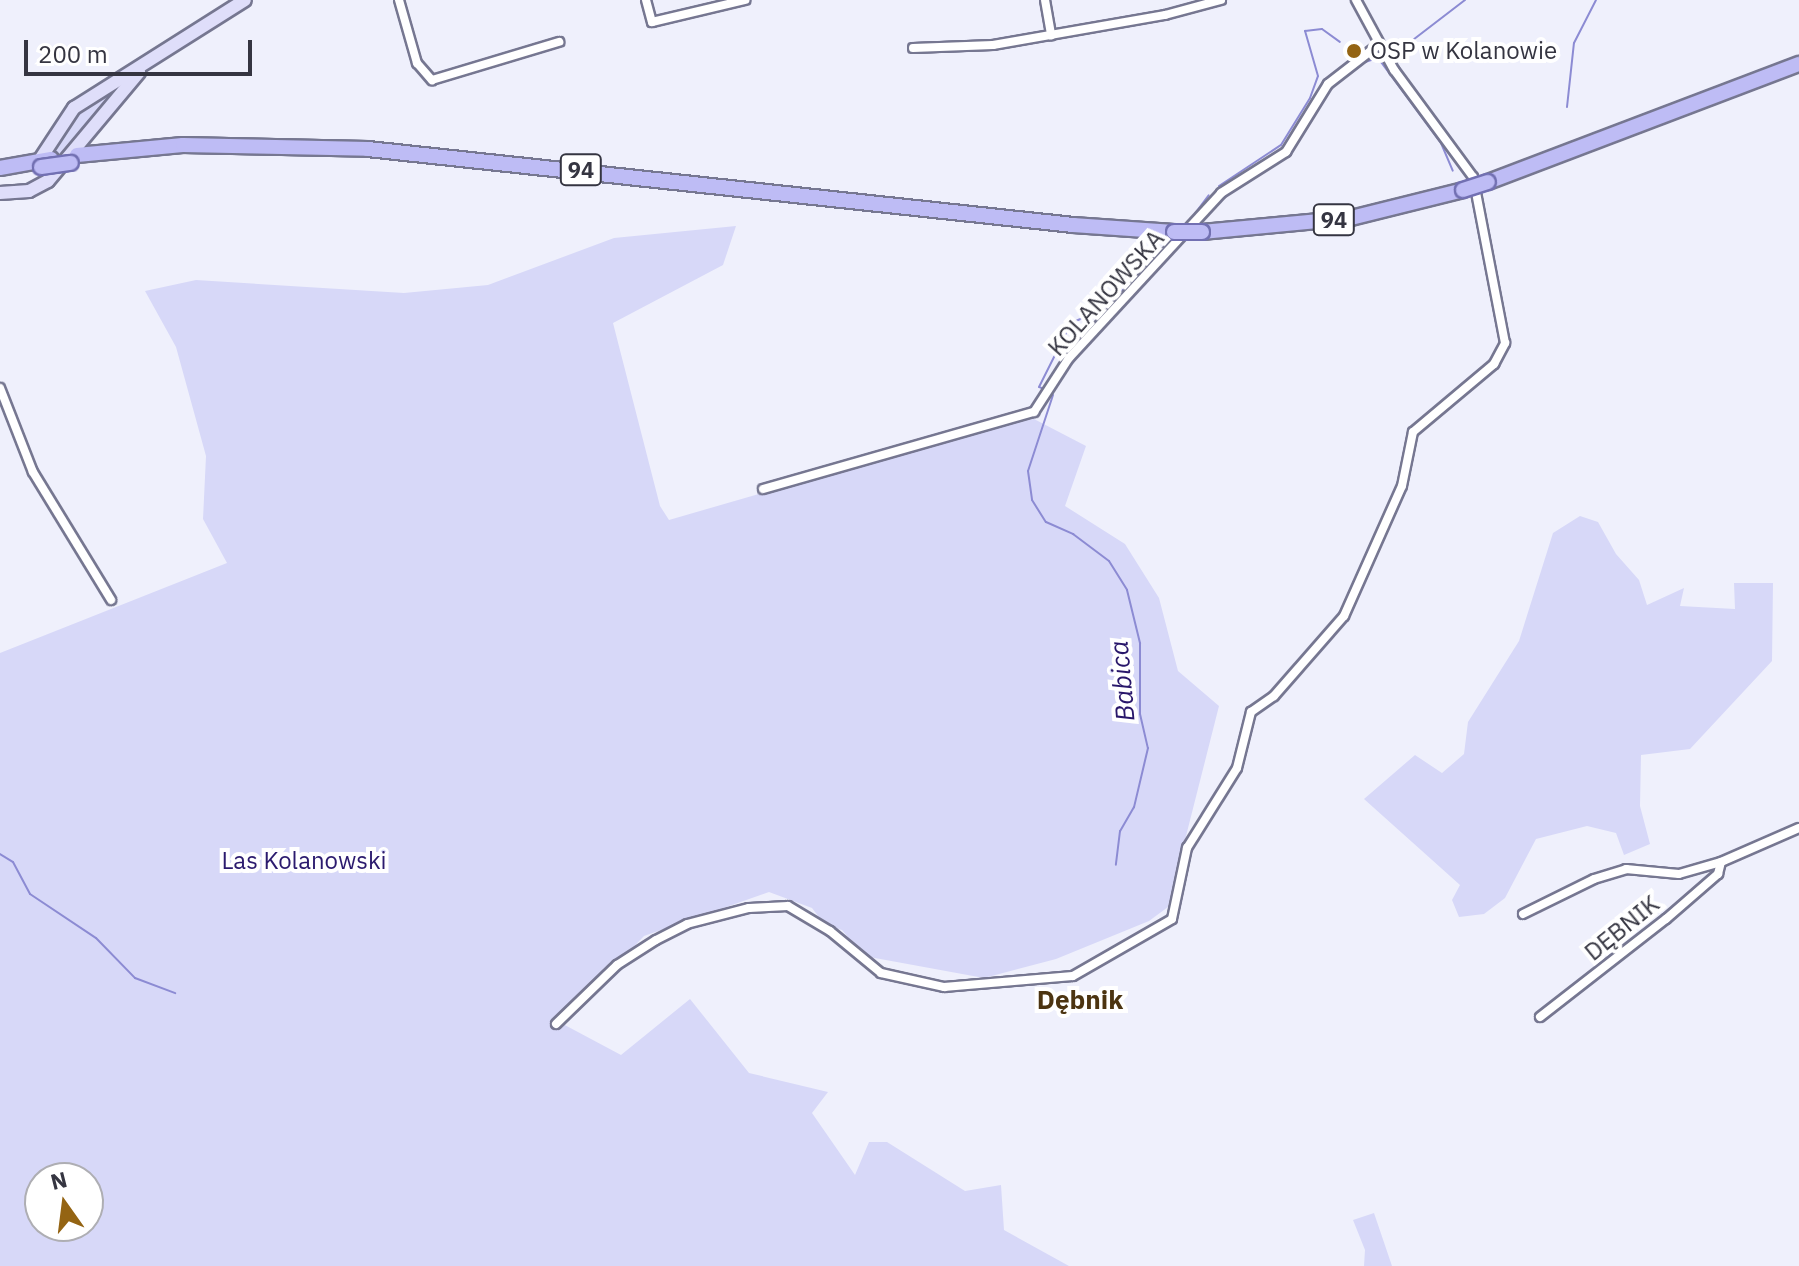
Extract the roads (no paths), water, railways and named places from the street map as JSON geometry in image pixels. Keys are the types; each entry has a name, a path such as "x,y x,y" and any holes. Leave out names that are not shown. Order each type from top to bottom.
{"main road":[{"path":"44,162 70,113 245,0"},
{"path":"0,193 29,191 55,175 149,60"},
{"name":"94","path":"0,171 74,159 258,147 438,154 1057,224 1202,232 1351,218 1463,190 1799,64"}],"street":[{"path":"399,0 417,63 432,80 559,42"},
{"path":"646,0 652,22 745,0"},
{"path":"1045,0 1051,35"},
{"path":"913,48 961,49 1051,35 1221,0"},
{"path":"556,1024 617,965 656,940 687,924 749,908 788,906 830,931 881,973 944,987 1073,976 1172,919 1187,848 1237,768 1251,712 1274,696 1344,616 1402,486 1413,432 1494,364 1505,343 1473,177 1377,46 1356,0"},
{"name":"KOLANOWSKA","path":"763,489 1034,412 1069,358 1221,193 1286,152 1328,84 1377,46"},
{"path":"0,388 33,472 111,600"},
{"name":"DĘBNIK","path":"1523,914 1571,886 1626,869 1663,875 1721,862 1799,828"},
{"name":"DĘBNIK","path":"1540,1017 1666,919 1718,874 1721,862"}],"waterway":[{"name":"Babica","path":"1392,56 1465,0"},
{"path":"1567,107 1574,43 1596,0"},
{"name":"Babica","path":"1219,186 1281,145 1310,98 1318,76 1305,31 1322,29 1340,42"},
{"path":"1359,64 1378,58 1441,143 1453,171"},
{"name":"Babica","path":"1190,220 1209,195"},
{"name":"Babica","path":"1044,389 1039,387 1071,323 1102,310 1151,263"},
{"name":"Babica","path":"1053,395 1028,471 1032,500 1046,522 1073,534 1109,561 1127,590 1140,643 1140,714 1148,748 1134,807 1120,831 1116,865"},
{"path":"0,854 13,862 30,894 96,938 135,978 175,993"}],"place":[{"name":"OSP w Kolanowie","path":"1354,51"}],"district":[{"name":"Dębnik","path":"1080,1000"}],"park label":[{"name":"Las Kolanowski","path":"304,861"}]}
